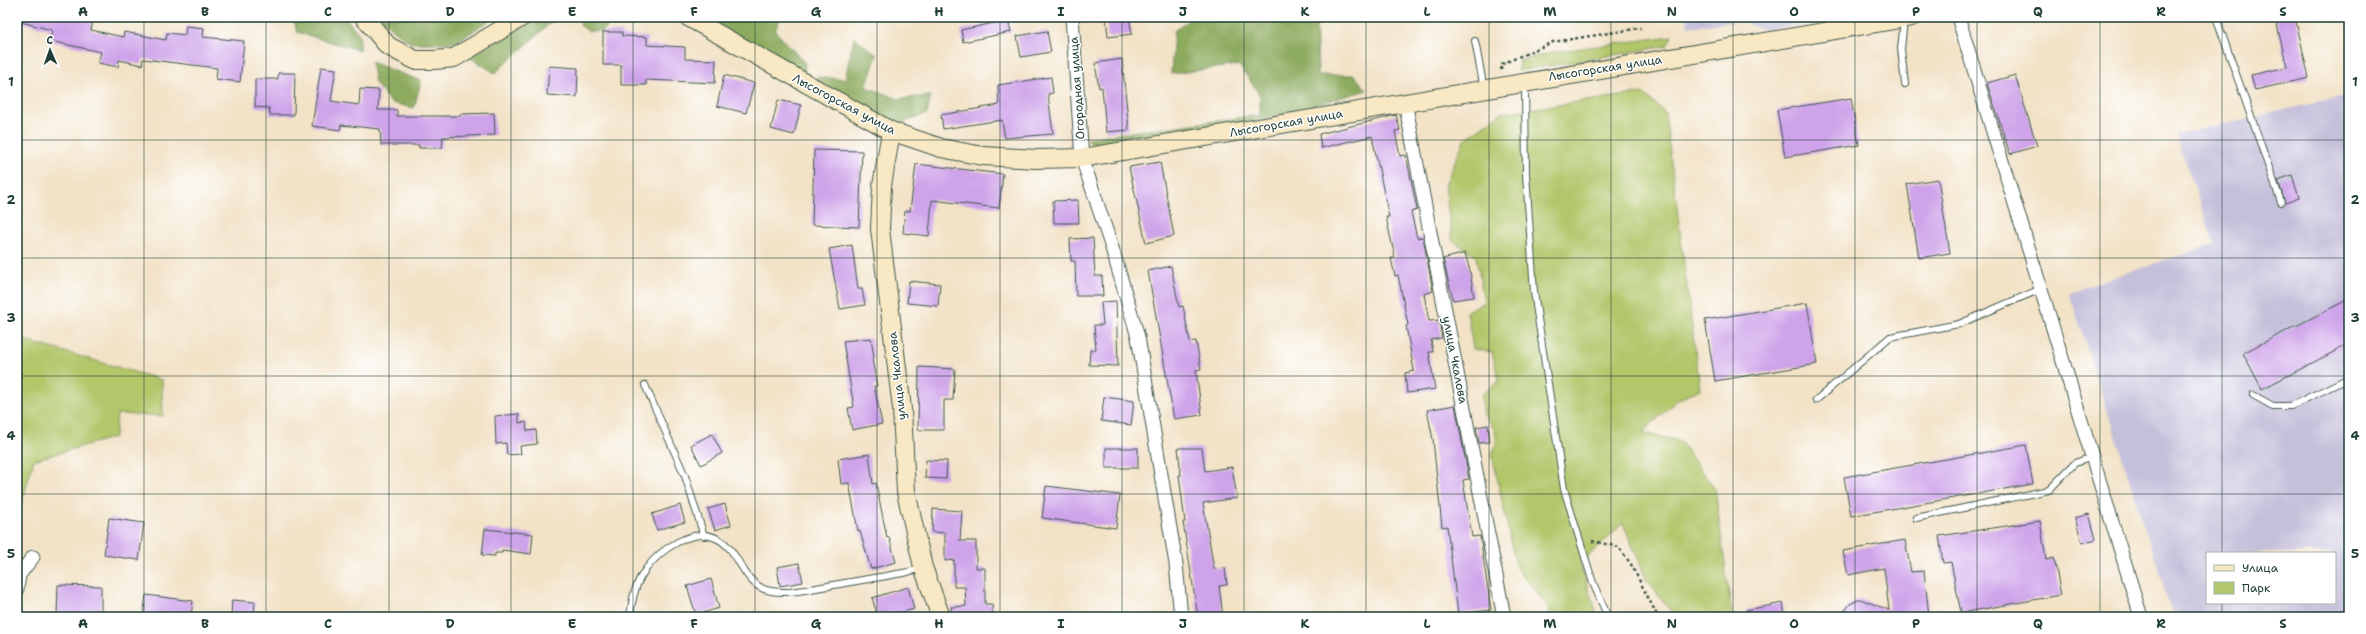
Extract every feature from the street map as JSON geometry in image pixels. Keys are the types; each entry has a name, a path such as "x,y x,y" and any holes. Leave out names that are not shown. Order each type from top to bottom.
{"street":[{"path":"364,17 388,46 415,60 435,60 454,58 522,17"},
{"name":"Лысогорская улица","path":"688,17 891,131 941,148 983,156 1036,159 1082,158 1405,102 1908,18"},
{"name":"Огородная улица","path":"1072,17 1082,158 1112,248 1138,337 1176,564 1181,617"},
{"path":"1958,17 2141,617"},
{"name":"улица Чкалова","path":"1405,102 1504,617"},
{"name":"улица Чкалова","path":"891,131 882,186 880,229 902,409 906,492 923,568 941,617"},
{"path":"17,589 19,575 33,557"}],"lane":[{"path":"2216,17 2281,202"},
{"path":"1905,84 1901,49 1908,18"},
{"path":"1475,41 1484,89"},
{"path":"1525,82 1526,174 1534,292 1564,489 1581,539 1593,583 1608,617"},
{"path":"1816,400 1890,337 1959,324 2041,290"},
{"path":"2253,395 2273,406 2291,406 2349,378"},
{"path":"645,385 686,476 704,536"},
{"path":"1916,518 2049,490 2075,464 2092,457"},
{"path":"630,617 634,593 646,569 665,550 682,539 704,536 716,538 726,545 752,583 770,591 793,592 908,572 923,568"}],"path":[{"path":"1502,64 1553,42 1641,28"},
{"path":"1581,539 1619,547 1632,566 1658,617"}],"shaded area":[{"path":"1687,17 1846,17 1763,30 1741,21 1688,27"},
{"path":"2349,95 2349,617 2173,617 2069,292 2214,244 2176,135"}],"green space":[{"path":"293,17 345,17 360,35 359,50 297,32"},
{"path":"378,17 495,17 455,43 410,43"},
{"path":"557,17 495,73 469,57 535,18"},
{"path":"581,17 616,17 603,31 588,31 580,25"},
{"path":"702,17 781,17 775,31 805,63 804,75"},
{"path":"1193,17 1316,17 1318,75 1354,75 1367,90 1259,121 1094,148 1087,138 1260,115 1260,95 1239,65 1171,74 1174,31"},
{"path":"1672,36 1667,46 1518,71 1519,61 1554,52"},
{"path":"854,37 877,55 866,87 899,99 931,96 927,114 895,125 816,86 816,77 845,79"},
{"path":"371,62 421,81 414,108 391,103 375,83"},
{"path":"1643,93 1665,113 1700,389 1676,401 1642,433 1680,441 1715,489 1732,617 1676,617 1647,581 1623,523 1580,564 1598,617 1550,617 1549,608 1516,567 1492,454 1496,443 1496,434 1484,416 1481,395 1499,381 1492,352 1473,349 1467,311 1484,302 1476,256 1452,240 1445,185 1464,140 1501,113"},
{"path":"17,338 162,380 163,416 117,414 115,437 34,460 17,519"}],"building":[{"path":"22,17 94,17 91,30 123,37 124,32 166,40 167,33 185,35 186,26 204,28 203,37 244,41 240,82 216,79 217,68 143,59 142,65 119,60 118,67 98,63 101,52 50,41 52,30 21,22"},
{"path":"1106,17 1129,17 1132,34 1108,37"},
{"path":"2275,17 2295,17 2309,78 2255,90 2251,75 2287,67"},
{"path":"1008,20 1011,32 963,42 961,30"},
{"path":"1047,31 1051,52 1021,57 1017,36"},
{"path":"603,32 622,32 622,36 647,37 647,45 685,47 685,59 716,60 715,83 646,80 646,85 621,85 621,65 603,65"},
{"path":"1122,59 1129,130 1106,132 1102,87 1099,88 1095,63"},
{"path":"549,66 578,68 577,97 547,95"},
{"path":"321,67 336,69 331,101 359,105 360,89 379,90 378,110 397,110 397,116 460,116 460,114 494,113 495,135 443,137 442,148 419,148 419,145 381,145 380,129 341,125 340,130 312,126"},
{"path":"278,73 295,73 294,115 270,115 269,108 255,107 255,79 278,79"},
{"path":"724,75 754,83 746,113 717,106"},
{"path":"2015,75 2037,146 2010,154 1987,83"},
{"path":"1051,77 1053,93 1048,94 1053,134 1005,138 1002,120 943,129 941,115 999,105 998,85"},
{"path":"1851,98 1859,145 1785,157 1777,110"},
{"path":"778,100 801,105 794,135 771,129"},
{"path":"1396,115 1400,130 1395,131 1400,156 1406,155 1417,210 1411,212 1417,238 1423,237 1433,291 1424,294 1429,321 1439,320 1442,338 1431,340 1433,352 1429,352 1435,389 1407,393 1405,373 1414,371 1406,326 1408,325 1398,275 1395,276 1391,258 1395,258 1386,217 1389,217 1372,136 1321,148 1319,134"},
{"path":"814,150 862,151 859,227 812,225"},
{"path":"1160,162 1174,236 1146,243 1129,167"},
{"path":"916,164 1003,174 999,208 932,200 929,236 903,233 905,211 910,211"},
{"path":"2292,175 2299,198 2285,203 2278,180"},
{"path":"1938,179 1950,253 1919,258 1907,184"},
{"path":"1078,200 1079,223 1054,223 1053,201"},
{"path":"1093,238 1095,276 1102,276 1103,296 1076,296 1075,261 1071,261 1070,239"},
{"path":"852,245 858,289 862,289 865,305 840,309 829,249"},
{"path":"1465,253 1470,271 1474,297 1453,300 1443,259"},
{"path":"1171,266 1179,307 1183,306 1190,342 1196,341 1201,369 1196,370 1202,415 1174,419 1148,271"},
{"path":"909,281 940,284 938,306 907,303"},
{"path":"2349,299 2349,344 2262,389 2243,353"},
{"path":"1116,301 1118,366 1089,365 1090,350 1096,350 1094,325 1103,325 1101,302"},
{"path":"1807,303 1817,364 1715,381 1705,320"},
{"path":"871,338 874,358 872,359 877,386 874,386 882,424 852,430 848,408 854,407 843,341"},
{"path":"919,367 955,369 953,400 944,400 944,430 918,430"},
{"path":"1104,397 1134,401 1131,425 1101,421"},
{"path":"1455,405 1469,479 1463,480 1472,537 1480,536 1491,610 1458,614 1447,526 1442,527 1433,440 1427,410"},
{"path":"519,414 519,423 526,422 527,431 536,430 537,444 520,446 521,454 507,455 506,443 496,444 495,416"},
{"path":"1488,425 1490,442 1479,443 1476,427"},
{"path":"712,434 722,453 701,465 691,445"},
{"path":"2026,445 2033,484 1851,516 1844,477"},
{"path":"1106,448 1138,448 1138,468 1106,468"},
{"path":"1178,448 1202,448 1205,471 1232,467 1237,498 1203,503 1214,569 1225,568 1227,585 1219,586 1223,617 1198,617 1183,522 1185,522 1179,475 1181,475"},
{"path":"869,454 873,484 876,483 887,538 889,537 896,562 871,569 860,531 858,531 849,483 841,484 838,459"},
{"path":"926,460 947,461 946,479 925,478"},
{"path":"1046,486 1120,495 1116,528 1042,518"},
{"path":"725,504 731,525 715,530 708,509"},
{"path":"680,505 685,522 657,530 652,514"},
{"path":"933,509 962,511 960,541 976,541 976,568 985,568 985,604 992,604 993,617 952,617 951,607 966,606 965,587 954,587 954,560 945,561 945,533 932,532"},
{"path":"2089,514 2096,539 2082,543 2075,518"},
{"path":"109,518 144,523 139,560 104,555"},
{"path":"2040,521 2046,560 2054,558 2061,595 1961,613 1951,562 1943,563 1939,536"},
{"path":"485,529 533,534 531,554 502,550 502,553 495,553 495,556 482,555"},
{"path":"1905,540 1911,572 1924,571 1929,616 1840,617 1850,604 1860,599 1889,610 1884,568 1848,575 1843,551"},
{"path":"799,563 803,582 780,586 777,567"},
{"path":"711,579 719,608 696,615 687,586"},
{"path":"58,585 101,586 101,616 57,615"},
{"path":"908,587 914,609 885,617 878,617 872,598"},
{"path":"146,595 193,601 191,617 143,617"},
{"path":"232,600 255,602 254,617 231,617"},
{"path":"1783,603 1785,617 1747,617 1746,610"}]}
